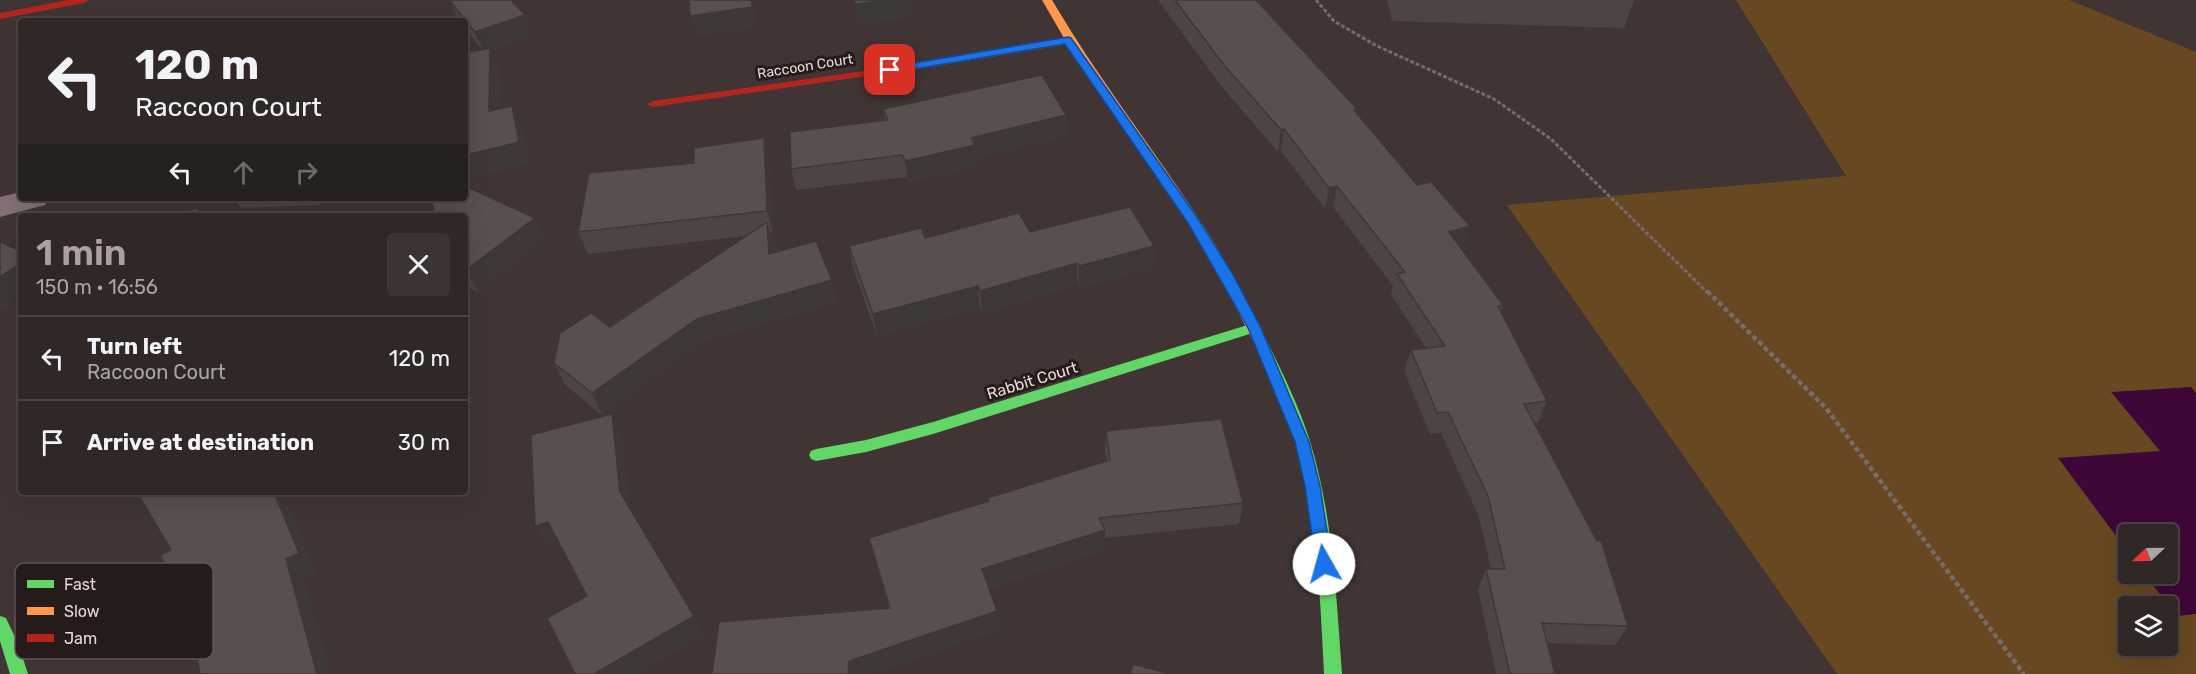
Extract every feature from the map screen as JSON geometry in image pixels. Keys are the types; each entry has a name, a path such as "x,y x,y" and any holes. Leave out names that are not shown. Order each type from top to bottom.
{"street":[{"path":"0,16 84,0"},
{"path":"1047,0 1068,40 1193,220 1254,328 1302,442 1312,486 1327,587 1333,674"},
{"name":"Raccoon Court","path":"653,104 798,85 1068,40"},
{"path":"0,207 23,201"},
{"name":"Rabbit Court","path":"816,455 866,446 933,428 1254,328"},
{"path":"0,623 11,646 19,674"}],"path":[{"path":"1316,0 1334,21 1375,45 1494,99 1551,139 1826,408 2024,674"}],"shaded area":[{"path":"1736,0 2069,0 2196,52 2196,674 1837,674 1507,205 1846,176"},
{"path":"2191,387 2196,393 2196,614 2178,616 2178,596 2161,596 2152,584 2178,584 2178,524 2118,524 2118,539 2058,458 2160,451 2111,392"}],"building":[{"path":"511,0 525,15 475,32 468,23 468,18 464,18 450,1"},
{"path":"689,0 751,0 752,7 690,16"},
{"path":"854,0 889,0 855,4"},
{"path":"1175,0 1256,0 1357,109 1354,110 1417,185 1431,182 1470,226 1449,232 1503,305 1498,306 1547,401 1524,404 1597,541 1601,541 1628,626 1542,623 1555,674 1510,674 1486,569 1505,569 1488,496 1448,412 1437,413 1411,350 1445,346 1397,274 1405,272 1337,186 1329,188 1284,129 1281,130 1224,65"},
{"path":"490,48 489,111 512,106 519,142 468,154 468,52"},
{"path":"1042,75 1066,115 971,138 975,145 905,161 902,155 791,169 790,132 888,120 883,109"},
{"path":"764,138 767,211 578,232 589,173 694,163 694,148"},
{"path":"468,187 535,218 468,268 468,213 434,213 432,201 468,201"},
{"path":"1130,207 1154,246 1079,266 1077,263 980,291 978,286 873,314 849,246 921,228 925,238 1019,213 1030,232"},
{"path":"197,208 198,213 180,213"},
{"path":"767,222 769,254 816,241 832,280 697,319 592,393 554,363 560,333 591,313 610,327"},
{"path":"0,242 18,250 18,265 0,277"},
{"path":"612,414 620,492 694,616 594,674 575,674 547,618 587,596 548,522 535,526 531,435"},
{"path":"1221,419 1243,503 1099,518 1105,530 982,569 997,611 849,661 848,674 712,674 719,622 890,608 869,538 1110,460 1106,431"},
{"path":"139,495 275,495 299,553 286,559 317,674 200,674 197,659 213,659 213,563 164,563 161,555 171,550"},
{"path":"1133,664 1171,674 1130,674"}],"traffic: fast":[{"path":"816,455 866,446 933,428 1254,328"},
{"path":"1259,339 1292,412 1309,466 1324,554 1333,674"},
{"path":"0,623 11,646 19,674"}],"traffic: slow":[{"path":"1047,0 1099,84 1201,233 1259,339"},
{"path":"898,69 1068,41"}],"traffic: jam":[{"path":"0,16 84,0"},
{"path":"653,104 898,69"}],"route":[{"path":"890,70 1068,40 1193,220 1254,328 1302,442 1322,541 1324,564"}]}
